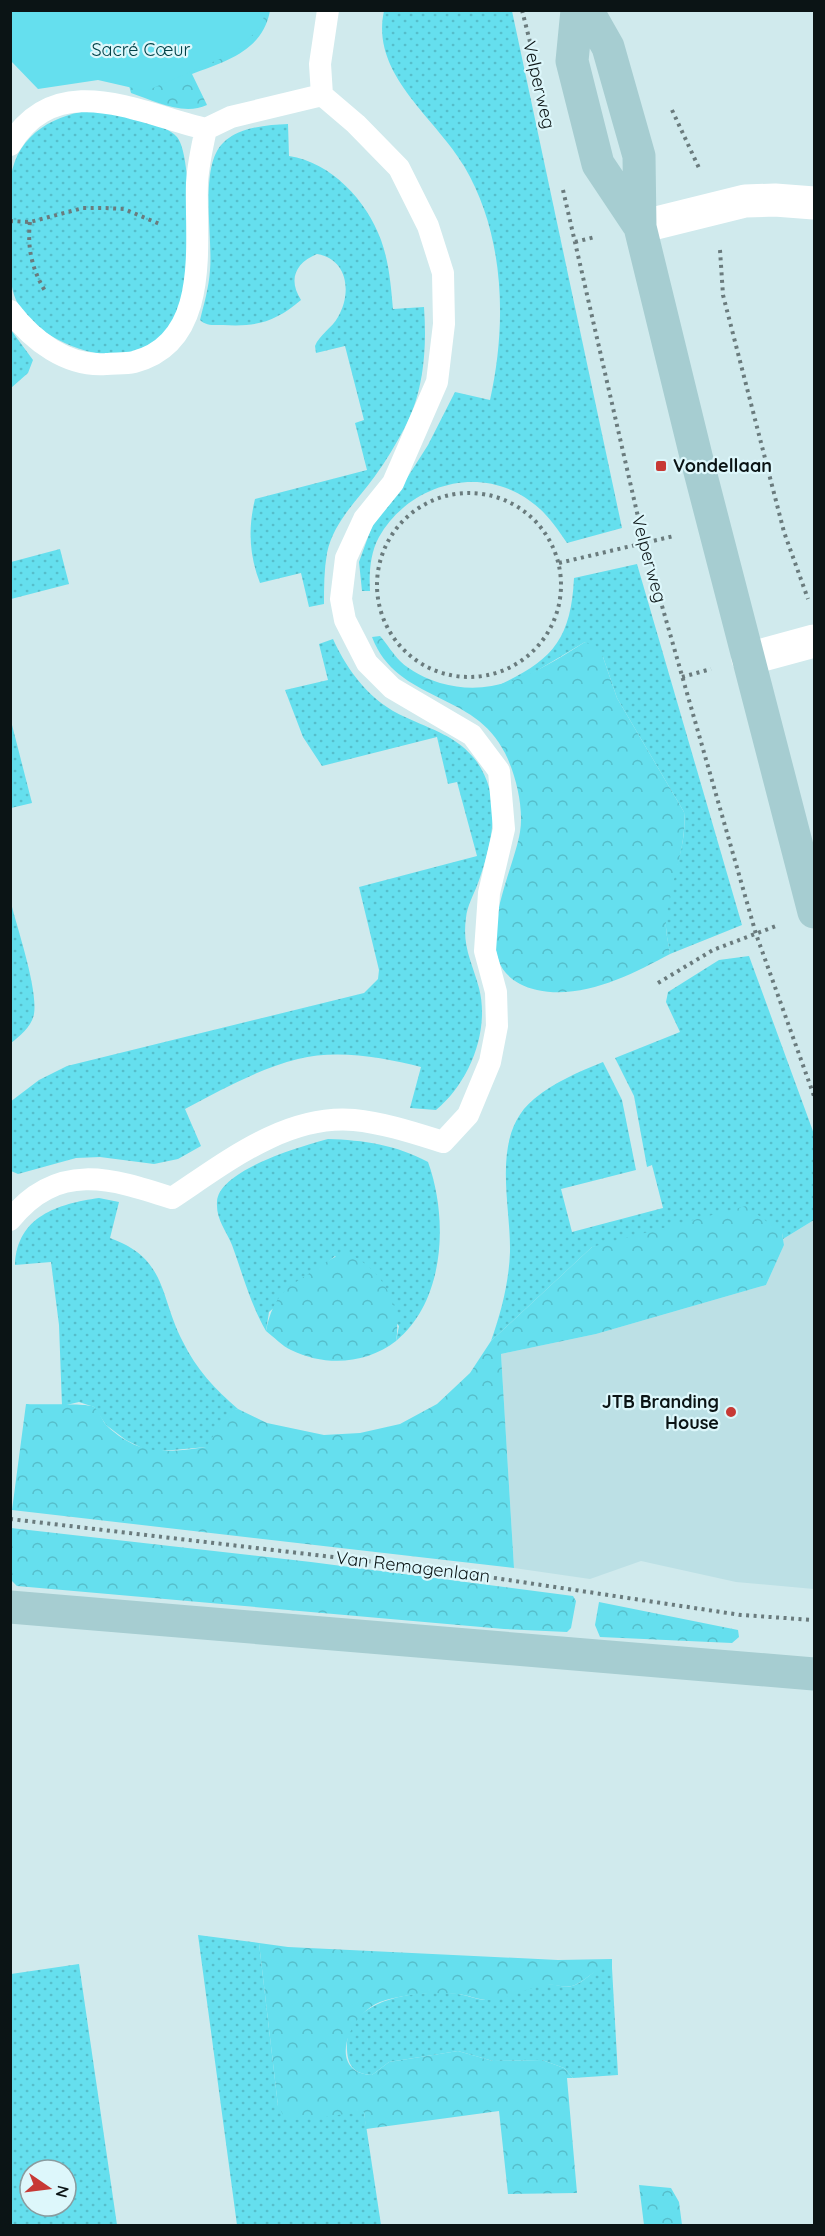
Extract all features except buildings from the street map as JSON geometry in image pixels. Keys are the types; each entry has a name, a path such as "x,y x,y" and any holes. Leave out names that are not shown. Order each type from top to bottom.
{"main road":[{"name":"Velperweg","path":"577,10 572,61 598,164 640,226"},
{"name":"Velperweg","path":"587,10 608,47 639,156 640,226 814,912"},
{"path":"10,1606 814,1674"}],"street":[{"path":"640,226 717,208 765,200 814,203"},
{"path":"748,659 814,641"}],"lane":[{"path":"10,1220 21,1207 45,1190 67,1182 98,1178 124,1182 172,1198 244,1151 288,1130 323,1120 354,1120 391,1126 443,1142 468,1115 490,1062 497,1026 496,992 485,951 489,894 504,829 499,771 472,735 392,688 367,663 345,620 341,599 346,558 364,519 393,483 437,382 444,324 443,273 428,226 399,168 356,123 322,95 320,64 328,10"},
{"path":"10,145 17,134 37,115 72,101 96,100 129,106 206,129 231,117 322,95"},
{"path":"10,311 25,331 44,346 64,356 99,364 134,362 161,349 181,327 193,295 198,270 197,182 206,129"}],"path":[{"name":"Velperweg","path":"522,10 530,45"},
{"path":"671,107 717,208 723,295 784,532 811,606"},
{"name":"Velperweg","path":"562,184 644,543 756,934 814,1096"},
{"path":"10,221 30,222 83,208 124,209 147,217 159,225 198,216"},
{"path":"30,222 28,241 33,269 50,298"},
{"path":"159,225 159,234"},
{"path":"465,492 497,496 525,511 547,534 559,563 562,593 555,621 539,646 517,665 489,676 461,678 433,671 408,655 389,633 379,605 378,573 387,543 406,517 434,500 465,492"},
{"path":"559,563 678,535 676,525"},
{"path":"658,983 713,950 784,924"},
{"name":"Van Remagenlaan","path":"10,1519 435,1569 741,1615 814,1620"}],"shaded area":[{"path":"814,1220 814,1589 736,1582 641,1561 590,1579 514,1568 501,1354 596,1334 766,1285 784,1245 783,1239"}],"green space":[{"name":"Sacré Cœur","path":"10,11 265,11 262,25 236,52 146,91 98,80 38,89 11,61"},
{"path":"236,11 270,11 266,25 251,45 230,59 192,74 207,105 198,108 179,108 131,93 126,74"},
{"path":"384,11 512,11 622,528 567,543 541,510 510,490 490,484 468,482 447,485 408,504 392,519 379,537 374,550 370,571 370,591 362,591 359,562 372,526 400,489 428,445 455,392 490,400 499,341 499,280 488,221 478,193 464,166 396,75 387,55 382,34"},
{"path":"96,110 150,123 170,131 182,146 187,179 188,266 176,315 170,327 158,341 141,350 122,354 102,354 82,350 44,331 18,304 11,280 10,184 15,162 21,149 41,128 53,121"},
{"path":"288,124 289,156 319,166 333,175 357,198 375,225 386,257 393,309 424,307 425,322 423,370 411,415 383,464 335,531 326,559 324,604 309,607 301,573 260,583 252,552 251,520 255,499 367,470 355,423 364,420 345,346 316,353 315,346 319,338 335,321 342,308 346,288 341,270 327,257 317,254 303,262 295,279 297,293 301,300 265,322 246,325 210,325 200,320 209,276 209,185 216,154 223,143 237,133 262,126"},
{"path":"11,330 33,360 28,373 11,388"},
{"path":"60,549 69,584 11,599 11,562"},
{"path":"637,564 742,925 670,954 666,913 682,843 684,812 617,698 603,657 585,642 528,676 492,688 528,669 553,648 562,635 568,619 574,578"},
{"path":"380,636 404,665 424,677 460,687 498,685 534,672 585,642 595,645 603,657 617,698 684,812 683,840 666,922 670,954 606,984 571,992 537,990 514,980 500,964 495,944 496,922 501,898 521,823 516,781 509,762 492,733 475,718 399,674 384,658 372,637"},
{"path":"333,639 353,674 371,694 393,711 444,735 470,753 485,777 490,791 491,838 468,909 465,928 468,954 482,1004 482,1021 474,1054 459,1085 436,1110 410,1108 421,1067 391,1060 344,1054 313,1056 283,1063 254,1074 185,1109 201,1146 178,1159 154,1164 100,1157 76,1158 18,1174 11,1171 10,1102 39,1080 67,1066 364,993 378,979 379,970 359,887 477,856 457,782 448,784 437,737 322,766 303,737 285,690 328,680 319,644"},
{"path":"11,721 32,803 11,808 10,807"},
{"path":"11,903 30,975 34,1014 28,1027 11,1043"},
{"path":"749,956 814,1134 814,1220 783,1239 782,1233 592,1247 491,1341 508,1275 510,1233 506,1192 507,1150 520,1114 550,1087 603,1062 622,1100 636,1170 561,1189 572,1232 663,1208 652,1165 647,1167 634,1096 615,1058 680,1032 666,1002 668,992 719,960"},
{"path":"328,1139 379,1145 404,1151 428,1162 438,1207 440,1232 438,1257 425,1303 413,1324 396,1341 399,1326 335,1256 269,1312 266,1331 255,1310 232,1245 220,1220 217,1202 221,1190 231,1180 263,1161"},
{"path":"99,1198 119,1202 110,1238 129,1247 152,1268 188,1352 207,1378 238,1409 229,1412 207,1447 150,1452 126,1440 106,1425 94,1407 79,1402 62,1406 59,1325 51,1262 15,1265 18,1248 23,1235 42,1215 69,1204"},
{"path":"746,1206 782,1233 784,1245 766,1285 596,1334 501,1354 514,1568 12,1510 26,1404 94,1407 107,1426 130,1443 166,1451 206,1447 229,1411 238,1409 267,1423 324,1435 360,1433 400,1424 437,1404 470,1373 491,1341 592,1247"},
{"path":"346,1253 369,1267 386,1288 396,1314 396,1341 372,1354 332,1361 304,1355 281,1344 266,1331 269,1318 279,1298 300,1279"},
{"path":"11,1528 311,1562 573,1596 576,1601 571,1628 567,1632 504,1629 17,1586 11,1580"},
{"path":"599,1602 738,1630 739,1637 732,1643 600,1637 595,1625"},
{"path":"198,1935 259,1943 278,2106 364,2112 381,2225 237,2225"},
{"path":"259,1943 288,1947 558,1960 612,1959 612,1968 597,1971 573,1986 539,1986 493,2000 438,1993 389,1999 380,2002 359,2018 347,2042 346,2054 349,2064 358,2072 372,2075 389,2062 458,2051 493,2061 542,2060 564,2068 573,2078 567,2078 577,2193 508,2194 499,2111 366,2129 364,2112 293,2120 285,2118 278,2106"},
{"path":"79,1964 117,2225 11,2225 11,1974"},
{"path":"601,1967 612,1968 618,2075 573,2078 564,2068 542,2060 493,2061 458,2051 389,2062 372,2075 357,2071 349,2061 347,2050 349,2032 357,2019 370,2008 386,2001 424,1993 458,1994 489,2000 541,1985 575,1985"},
{"path":"639,2185 671,2188 679,2202 682,2225 644,2225"}],"place":[{"name":"Vondellaan","path":"661,466"},
{"name":"JTB Branding House","path":"731,1412"}]}
